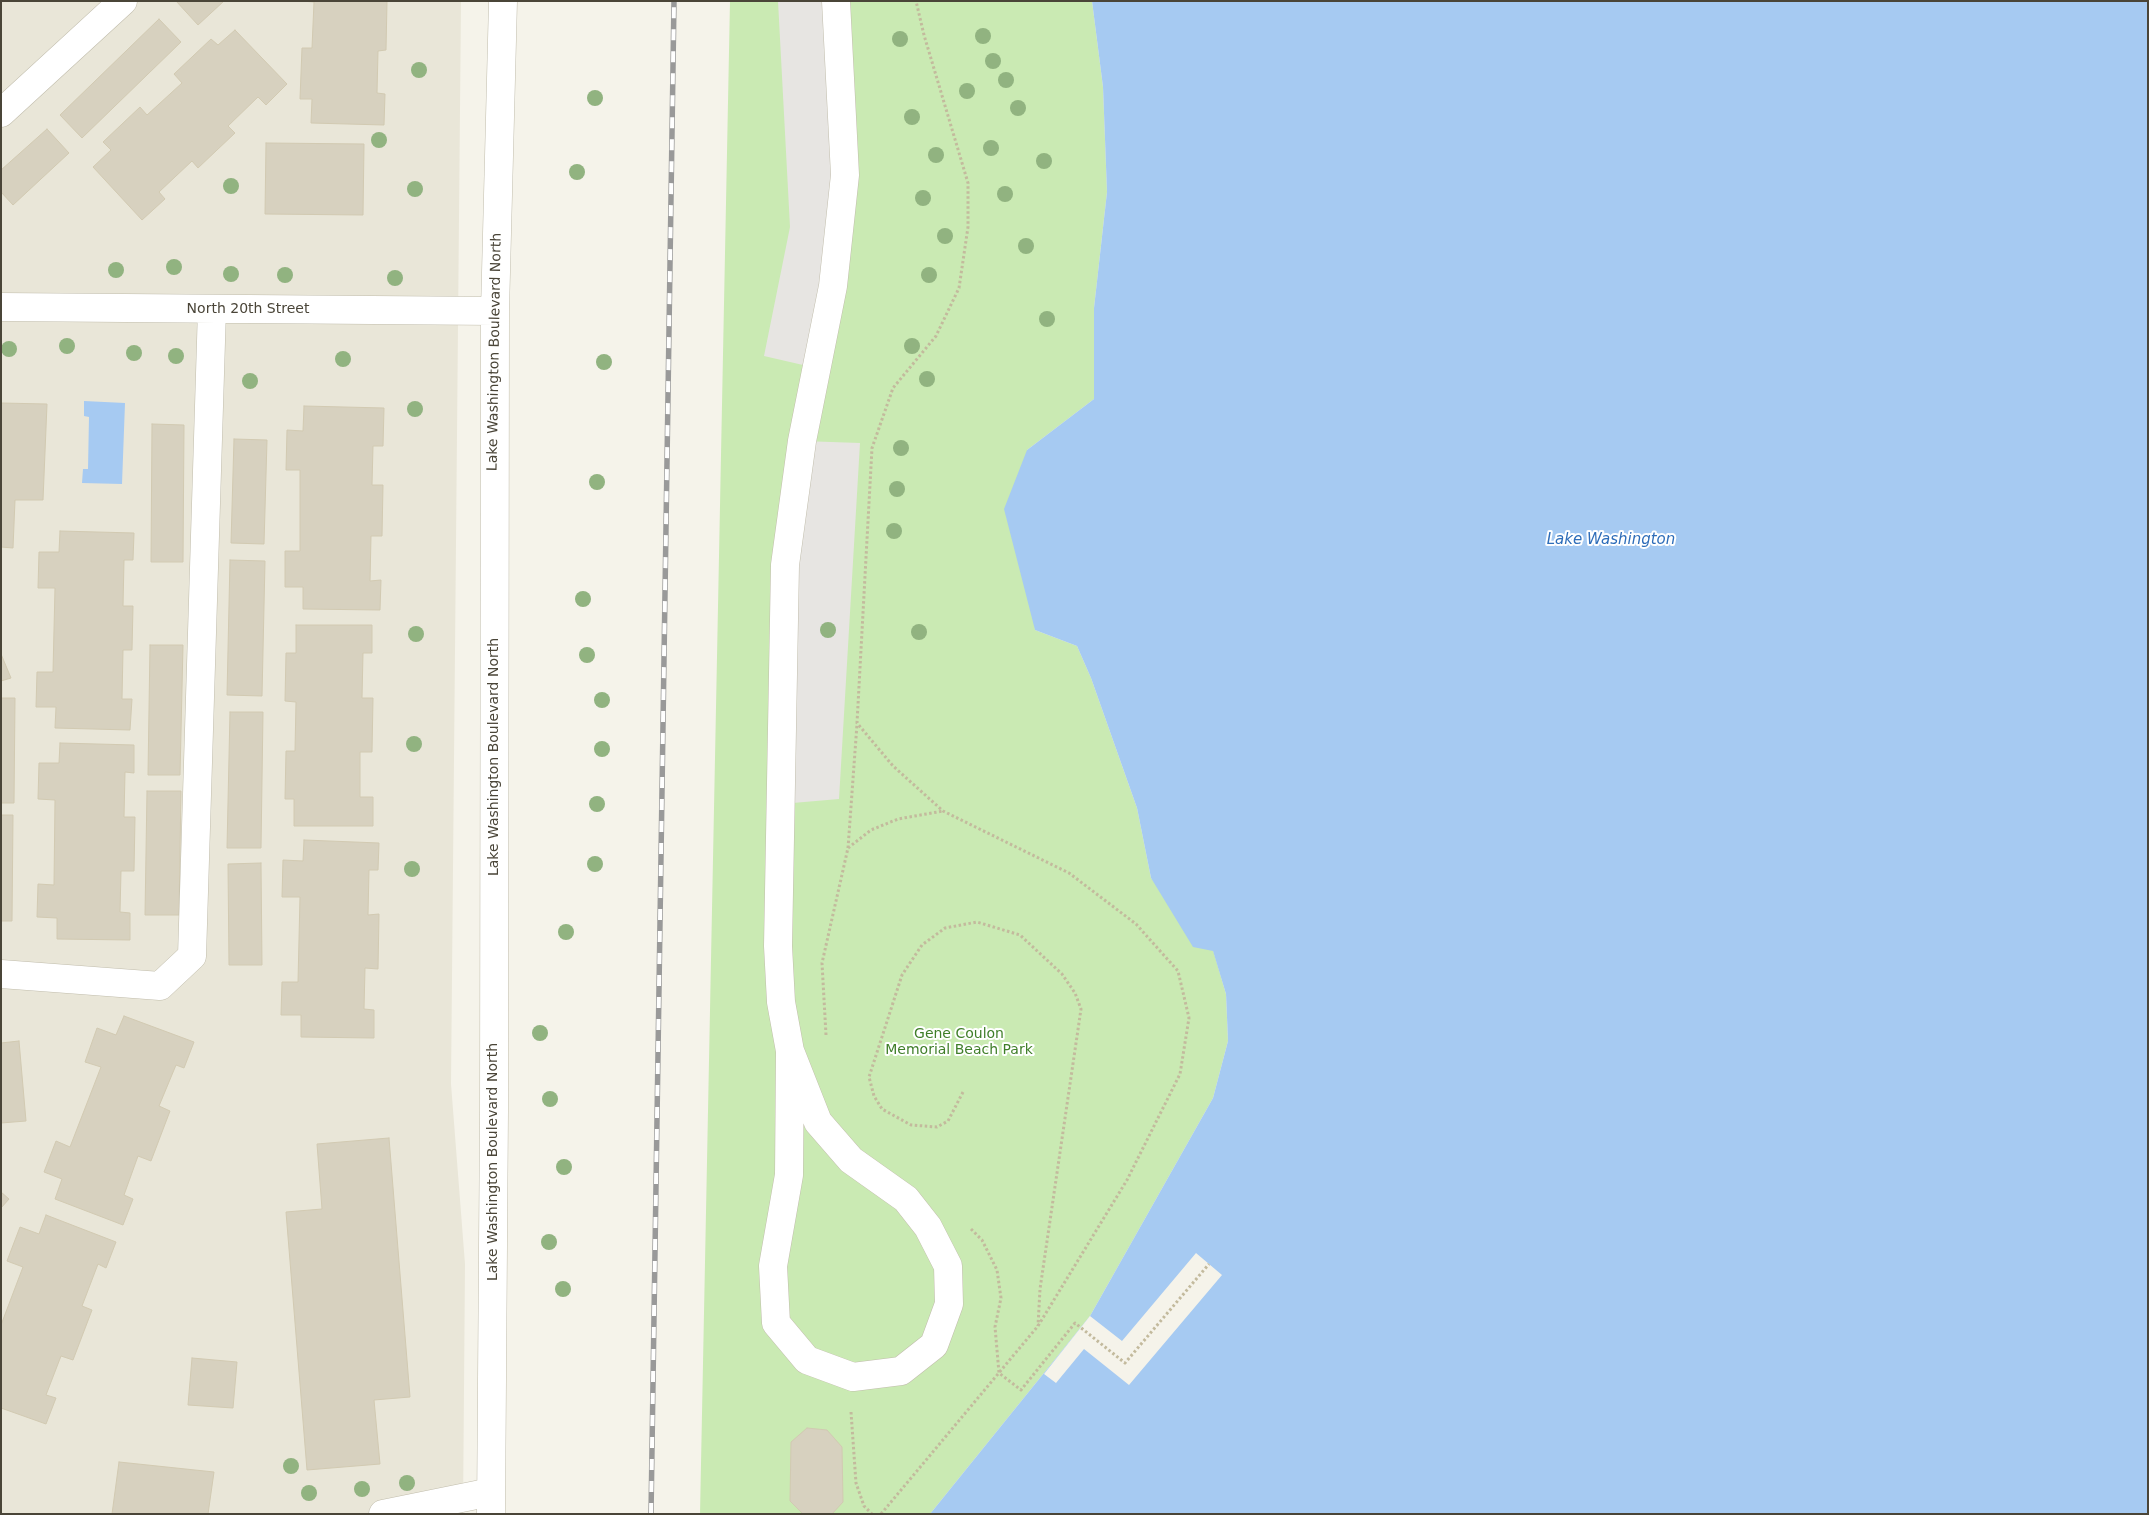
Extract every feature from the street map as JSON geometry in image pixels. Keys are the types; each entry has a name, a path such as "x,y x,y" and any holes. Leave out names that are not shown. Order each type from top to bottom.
{"street":[{"path":"1,113 123,1"},
{"name":"Lake Washington Boulevard North","path":"491,1503 494,1110 494,311 502,1"},
{"path":"790,1051 818,1122 851,1160 906,1200 928,1227 948,1266 949,1304 934,1345 901,1371 854,1377 807,1360 776,1323 773,1266 789,1175 790,1051 781,1002 778,946 785,565 802,441 833,286 845,175 836,1"},
{"name":"North 20th Street","path":"1,307 494,311"},
{"path":"1,974 160,986 192,956 212,309"},
{"path":"383,1514 491,1503"}],"path":[{"path":"826,1042 822,963 848,848 872,448 894,388 936,336 959,288 968,227 968,183 924,35 916,1"},
{"path":"857,723 893,766 943,811 1068,873 1136,924 1178,971 1188,1018 1180,1074 1127,1180 1038,1326 880,1514"},
{"path":"848,848 872,830 898,819 943,811"},
{"path":"964,1092 948,1121 937,1127 911,1125 882,1109 874,1096 869,1077 902,975 922,945 945,928 977,922 1020,935 1062,974 1075,993 1081,1009 1040,1289 1038,1326"},
{"path":"969,1226 982,1240 997,1270 1001,1298 995,1327 999,1373 1021,1390 1075,1323 1125,1363 1209,1264"},
{"path":"854,1377 851,1417 856,1483 864,1506 872,1514"}],"shaded area":[{"path":"1,1 461,1 451,1084 465,1264 463,1514 1,1514"},
{"path":"778,1 836,1 845,175 816,368 764,356 790,227"},
{"path":"802,441 860,443 839,799 781,804"}],"green space":[{"name":"Gene Coulon Memorial Beach Park","path":"730,1 1092,1 1103,87 1107,192 1094,308 1094,399 1027,450 1035,630 1077,646 1091,678 1137,808 1151,878 1213,950 1226,994 1228,1041 1213,1098 1090,1316 930,1514 700,1514"}],"water":[{"name":"Lake Washington","path":"1092,1 2148,1 2148,1514 930,1514 1090,1316 1213,1098 1228,1041 1226,994 1213,951 1193,947 1151,878 1137,808 1091,678 1077,646 1035,630 1004,509 1027,450 1094,399 1094,308 1107,192 1103,87"},
{"path":"84,401 125,403 122,484 82,483 83,469 88,469 89,417 84,416"}],"pier":[{"path":"1196,1253 1222,1275 1129,1385 1084,1349 1056,1383 1044,1374 1090,1316 1122,1341"}],"building":[{"path":"176,1 224,1 198,25"},
{"path":"302,1 387,1 386,50 378,51 377,93 385,94 384,125 311,123 312,99 300,99 302,48 312,48 314,2"},
{"path":"159,19 181,42 82,138 60,115"},
{"path":"235,30 287,84 266,105 258,97 228,126 235,133 198,168 192,161 159,192 165,199 142,220 93,167 111,150 103,142 140,107 147,115 182,83 174,74 211,39 218,45"},
{"path":"47,129 69,153 13,205 1,192 1,170"},
{"path":"266,143 364,144 363,215 265,214"},
{"path":"1,403 47,404 43,500 15,500 13,548 1,547"},
{"path":"304,406 384,408 383,446 373,446 372,485 383,485 382,536 371,536 370,581 381,580 380,610 303,609 303,587 285,587 285,551 300,551 300,470 286,470 287,430 303,431"},
{"path":"152,424 184,425 183,562 151,562"},
{"path":"234,439 267,440 264,544 231,543"},
{"path":"60,531 134,533 133,560 124,560 123,606 133,606 132,650 123,650 122,699 132,699 130,730 55,728 56,707 36,707 37,672 53,672 55,588 38,588 39,552 59,552"},
{"path":"230,560 265,561 262,696 227,695"},
{"path":"296,625 372,625 372,653 363,653 362,698 373,698 372,752 360,752 360,797 373,797 373,826 294,826 294,799 285,799 286,751 295,751 296,702 285,701 286,653 296,653"},
{"path":"150,645 183,645 180,775 148,775"},
{"path":"1,654 11,678 1,681"},
{"path":"1,698 15,698 14,803 1,803"},
{"path":"230,712 263,712 261,848 227,848"},
{"path":"60,743 134,745 134,773 125,772 124,817 135,817 134,871 121,871 120,912 130,913 130,940 57,939 57,918 37,917 38,884 54,885 55,800 38,799 39,763 59,763"},
{"path":"147,791 181,791 179,915 145,915"},
{"path":"1,815 13,815 12,921 1,921"},
{"path":"304,840 379,843 378,870 369,870 368,915 379,914 378,969 365,968 364,1009 374,1010 374,1038 301,1037 301,1015 281,1015 282,982 298,982 300,897 282,897 283,860 303,861"},
{"path":"261,863 262,965 229,965 228,864"},
{"path":"124,1016 194,1042 184,1068 176,1065 159,1106 170,1111 151,1161 138,1156 124,1195 133,1199 123,1225 55,1199 62,1179 44,1172 56,1141 70,1147 101,1067 85,1062 97,1028 116,1035"},
{"path":"19,1041 26,1121 1,1123 1,1043"},
{"path":"389,1138 410,1397 374,1400 380,1464 307,1470 286,1212 322,1209 317,1144"},
{"path":"1,1192 9,1199 1,1208"},
{"path":"46,1215 116,1242 106,1268 98,1264 82,1306 92,1310 73,1360 61,1356 46,1395 56,1398 46,1424 1,1408 1,1325 23,1267 7,1261 20,1227 39,1234"},
{"path":"192,1358 237,1362 233,1408 188,1405"},
{"path":"807,1428 827,1430 842,1447 843,1502 832,1514 803,1514 790,1501 791,1442"},
{"path":"119,1462 214,1472 208,1514 112,1514"}],"railway":[{"path":"651,1514 674,1"}]}
